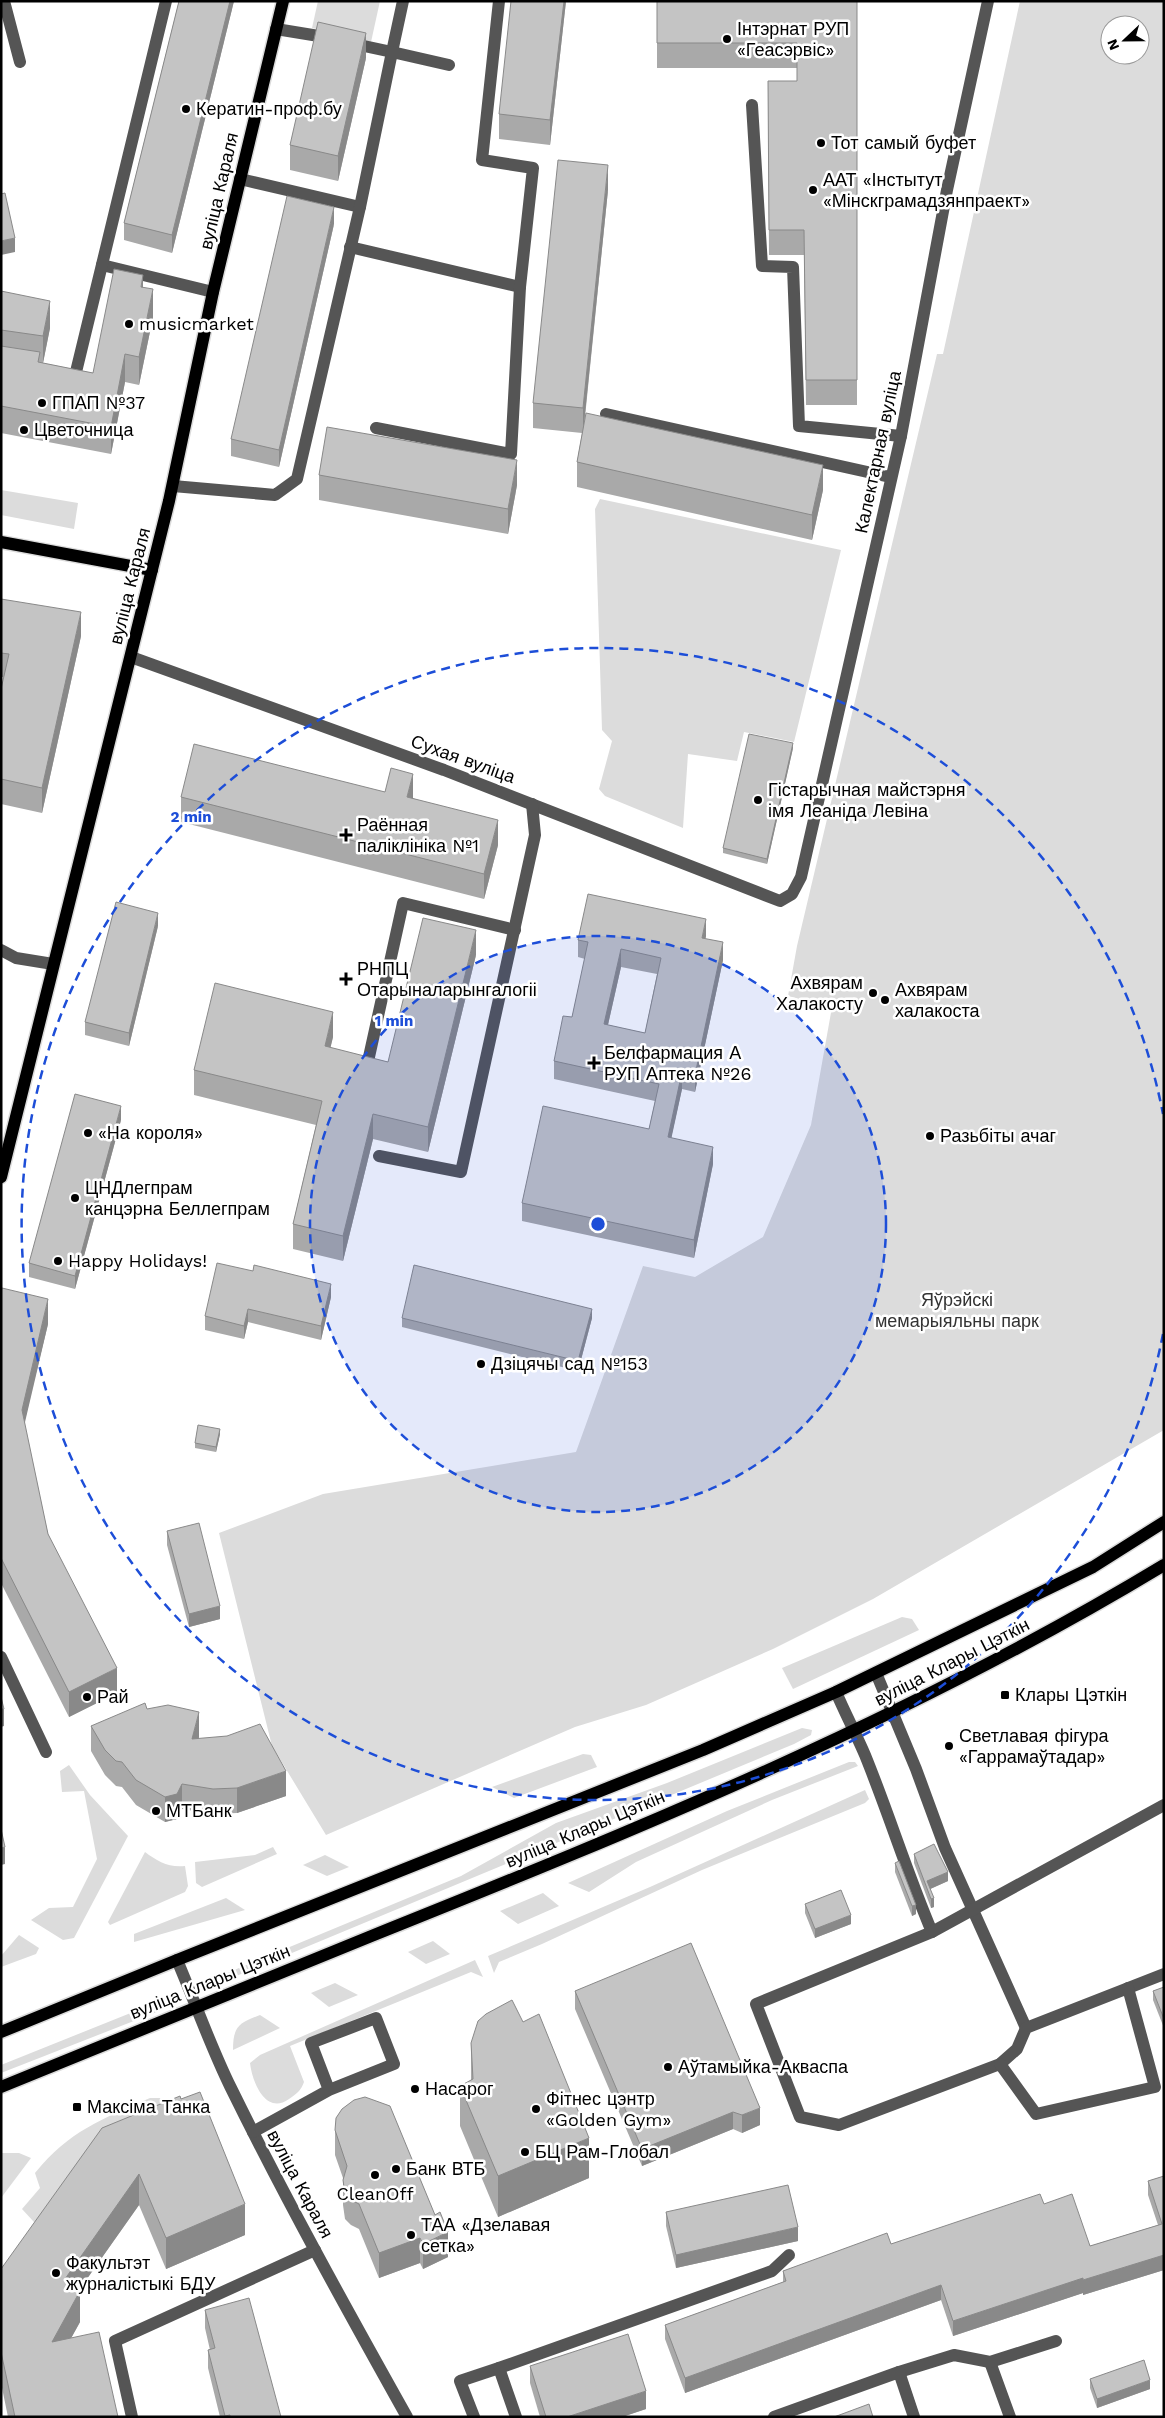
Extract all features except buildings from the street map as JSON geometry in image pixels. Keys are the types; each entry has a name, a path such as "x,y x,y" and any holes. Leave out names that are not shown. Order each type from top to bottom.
{"main road":[{"name":"вуліца Караля","path":"1,1177 173,486 213,292 283,1"},
{"path":"1,542 152,570"},
{"name":"вуліца Клары Цэткін","path":"1,2032 702,1750 836,1692 1093,1568 1164,1522"},
{"name":"вуліца Клары Цэткін","path":"1,2087 197,2005 547,1865 894,1713 1096,1606 1164,1565"}],"street":[{"path":"4,1 20,62"},
{"path":"56,373 75,376 166,1"},
{"path":"173,486 275,495 297,479 360,207 403,1"},
{"path":"376,428 511,454 520,287 533,168 482,160 499,1"},
{"name":"Калектарная вуліца","path":"780,901 792,894 800,876 890,477 901,436 947,190 988,1"},
{"path":"276,29 306,33 449,64"},
{"path":"752,105 762,266 793,267 799,426 901,436"},
{"path":"240,180 360,207"},
{"path":"350,247 520,287"},
{"path":"102,265 213,292"},
{"path":"606,414 890,477"},
{"name":"Сухая вуліца","path":"131,657 444,770 780,901"},
{"path":"378,1156 461,1172 535,835 532,804"},
{"path":"367,1066 403,903 515,930"},
{"path":"1,950 16,958 54,964"},
{"path":"1,1657 46,1752"},
{"path":"876,1673 927,1796 945,1848 1026,2028"},
{"path":"836,1692 865,1754 889,1816 905,1867 932,1932"},
{"path":"1164,1806 932,1932 756,2004 800,2117 839,2125 1000,2064 1017,2049 1026,2028 1164,1974"},
{"name":"вуліца Караля","path":"177,1960 220,2065 253,2132 315,2250 408,2417"},
{"path":"1000,2064 1036,2114 1155,2087 1128,1988"},
{"path":"253,2132 329,2090 394,2064 376,2018 311,2043 329,2090"},
{"path":"132,2417 115,2341 315,2250"},
{"path":"474,2417 460,2381 772,2271 789,2255"},
{"path":"774,2417 899,2372 954,2355 990,2362 1056,2341"},
{"path":"990,2362 1010,2417"},
{"path":"499,2368 516,2417"},
{"path":"899,2372 914,2417"}],"green space":[{"path":"318,1 380,1 371,42 312,28"},
{"name":"Яўрэйскі мемарыяльны парк","path":"1020,1 1164,1 1164,1430 873,1599 773,1649 646,1705 575,1727 326,1835 272,1746 219,1533 323,1494 576,1452 643,1266 695,1277 763,1237 811,1125 832,1007 788,996 797,946 937,354 943,354"},
{"path":"1,490 78,503 74,529 1,515"},
{"path":"600,499 841,550 794,742 744,732 737,761 688,754 683,828 605,796 599,789 612,741 602,730 595,509"},
{"path":"902,1617 912,1619 919,1630 793,1689 782,1668"},
{"path":"802,1728 812,1730 811,1735 794,1744 222,1982 227,1973 461,1876 556,1823 667,1783"},
{"path":"583,1754 591,1755 597,1767 514,1798 492,1787"},
{"path":"849,1762 855,1762 858,1766 772,1800 636,1862 589,1892 568,1883 727,1811"},
{"path":"69,1765 90,1795 128,1836 74,1938 63,1940 31,1920 49,1908 73,1907 97,1859 84,1791 62,1792 60,1771"},
{"path":"865,1790 869,1799 865,1803 702,1870 499,1962 494,1973 488,1956 650,1887"},
{"path":"273,1847 277,1854 202,1887 196,1883 195,1862 255,1855"},
{"path":"145,1852 163,1863 185,1866 188,1886 185,1892 110,1925 108,1922"},
{"path":"325,1855 349,1867 327,1876 303,1865"},
{"path":"543,1893 559,1906 518,1924 500,1911"},
{"path":"226,1898 245,1910 134,1942 134,1934"},
{"path":"19,1935 39,1948 36,1954 1,1967 1,1956"},
{"path":"433,1941 450,1954 426,1964 408,1952"},
{"path":"475,1960 483,1977 471,1972 290,2046 304,2082 300,2090 289,2099 281,2103 273,2103 267,2100 257,2087 250,2063 260,2055"},
{"path":"335,1983 358,1995 329,2007 311,1993"},
{"path":"167,2001 170,2003 167,2008 1,2073 1,2065 158,2002"},
{"path":"260,2015 280,2028 233,2050 234,2036 239,2026 247,2020"},
{"path":"150,2098 165,2098 180,2103 46,2235 22,2209 40,2188 35,2173 74,2136 101,2120"},
{"path":"1,2153 19,2153 31,2158 1,2198"}],"place":[{"name":"Інтэрнат РУП «Геасэрвіс»","path":"727,39"},
{"name":"Кератин-проф.бу","path":"186,109"},
{"name":"Тот самый буфет","path":"821,143"},
{"name":"ААТ «Інстытут «Мінскграмадзянпраект»","path":"813,190"},
{"name":"musicmarket","path":"129,324"},
{"name":"ГПАП №37","path":"42,403"},
{"name":"Цветочница","path":"24,430"},
{"name":"Гістарычная майстэрня імя Леаніда Левіна","path":"758,800"},
{"name":"Раённая паліклініка №1","path":"346,835"},
{"name":"РНПЦ Отарыналарынгалогіі","path":"346,979"},
{"name":"Ахвярам Халакосту","path":"873,993"},
{"name":"Ахвярам халакоста","path":"885,1000"},
{"name":"Белфармация А РУП Аптека №26","path":"594,1063"},
{"name":"«На короля»","path":"88,1133"},
{"name":"Разьбіты ачаг","path":"930,1136"},
{"name":"ЦНДлегпрам канцэрна Беллегпрам","path":"75,1198"},
{"name":"Happy Holidays!","path":"58,1261"},
{"name":"Дзіцячы сад №153","path":"481,1364"},
{"name":"Клары Цэткін","path":"1005,1695"},
{"name":"Рай","path":"87,1697"},
{"name":"Светлавая фігура «Гаррамаўтадар»","path":"949,1746"},
{"name":"МТБанк","path":"156,1811"},
{"name":"Аўтамыйка-Акваспа","path":"668,2067"},
{"name":"Насарог","path":"415,2089"},
{"name":"Максіма Танка","path":"77,2107"},
{"name":"Фітнес цэнтр «Golden Gym»","path":"536,2109"},
{"name":"БЦ Рам-Глобал","path":"525,2152"},
{"name":"Банк ВТБ","path":"396,2169"},
{"name":"CleanOff","path":"375,2175"},
{"name":"ТАА «Дзелавая сетка»","path":"411,2235"},
{"name":"Факультэт журналістыкі БДУ","path":"56,2273"}]}
